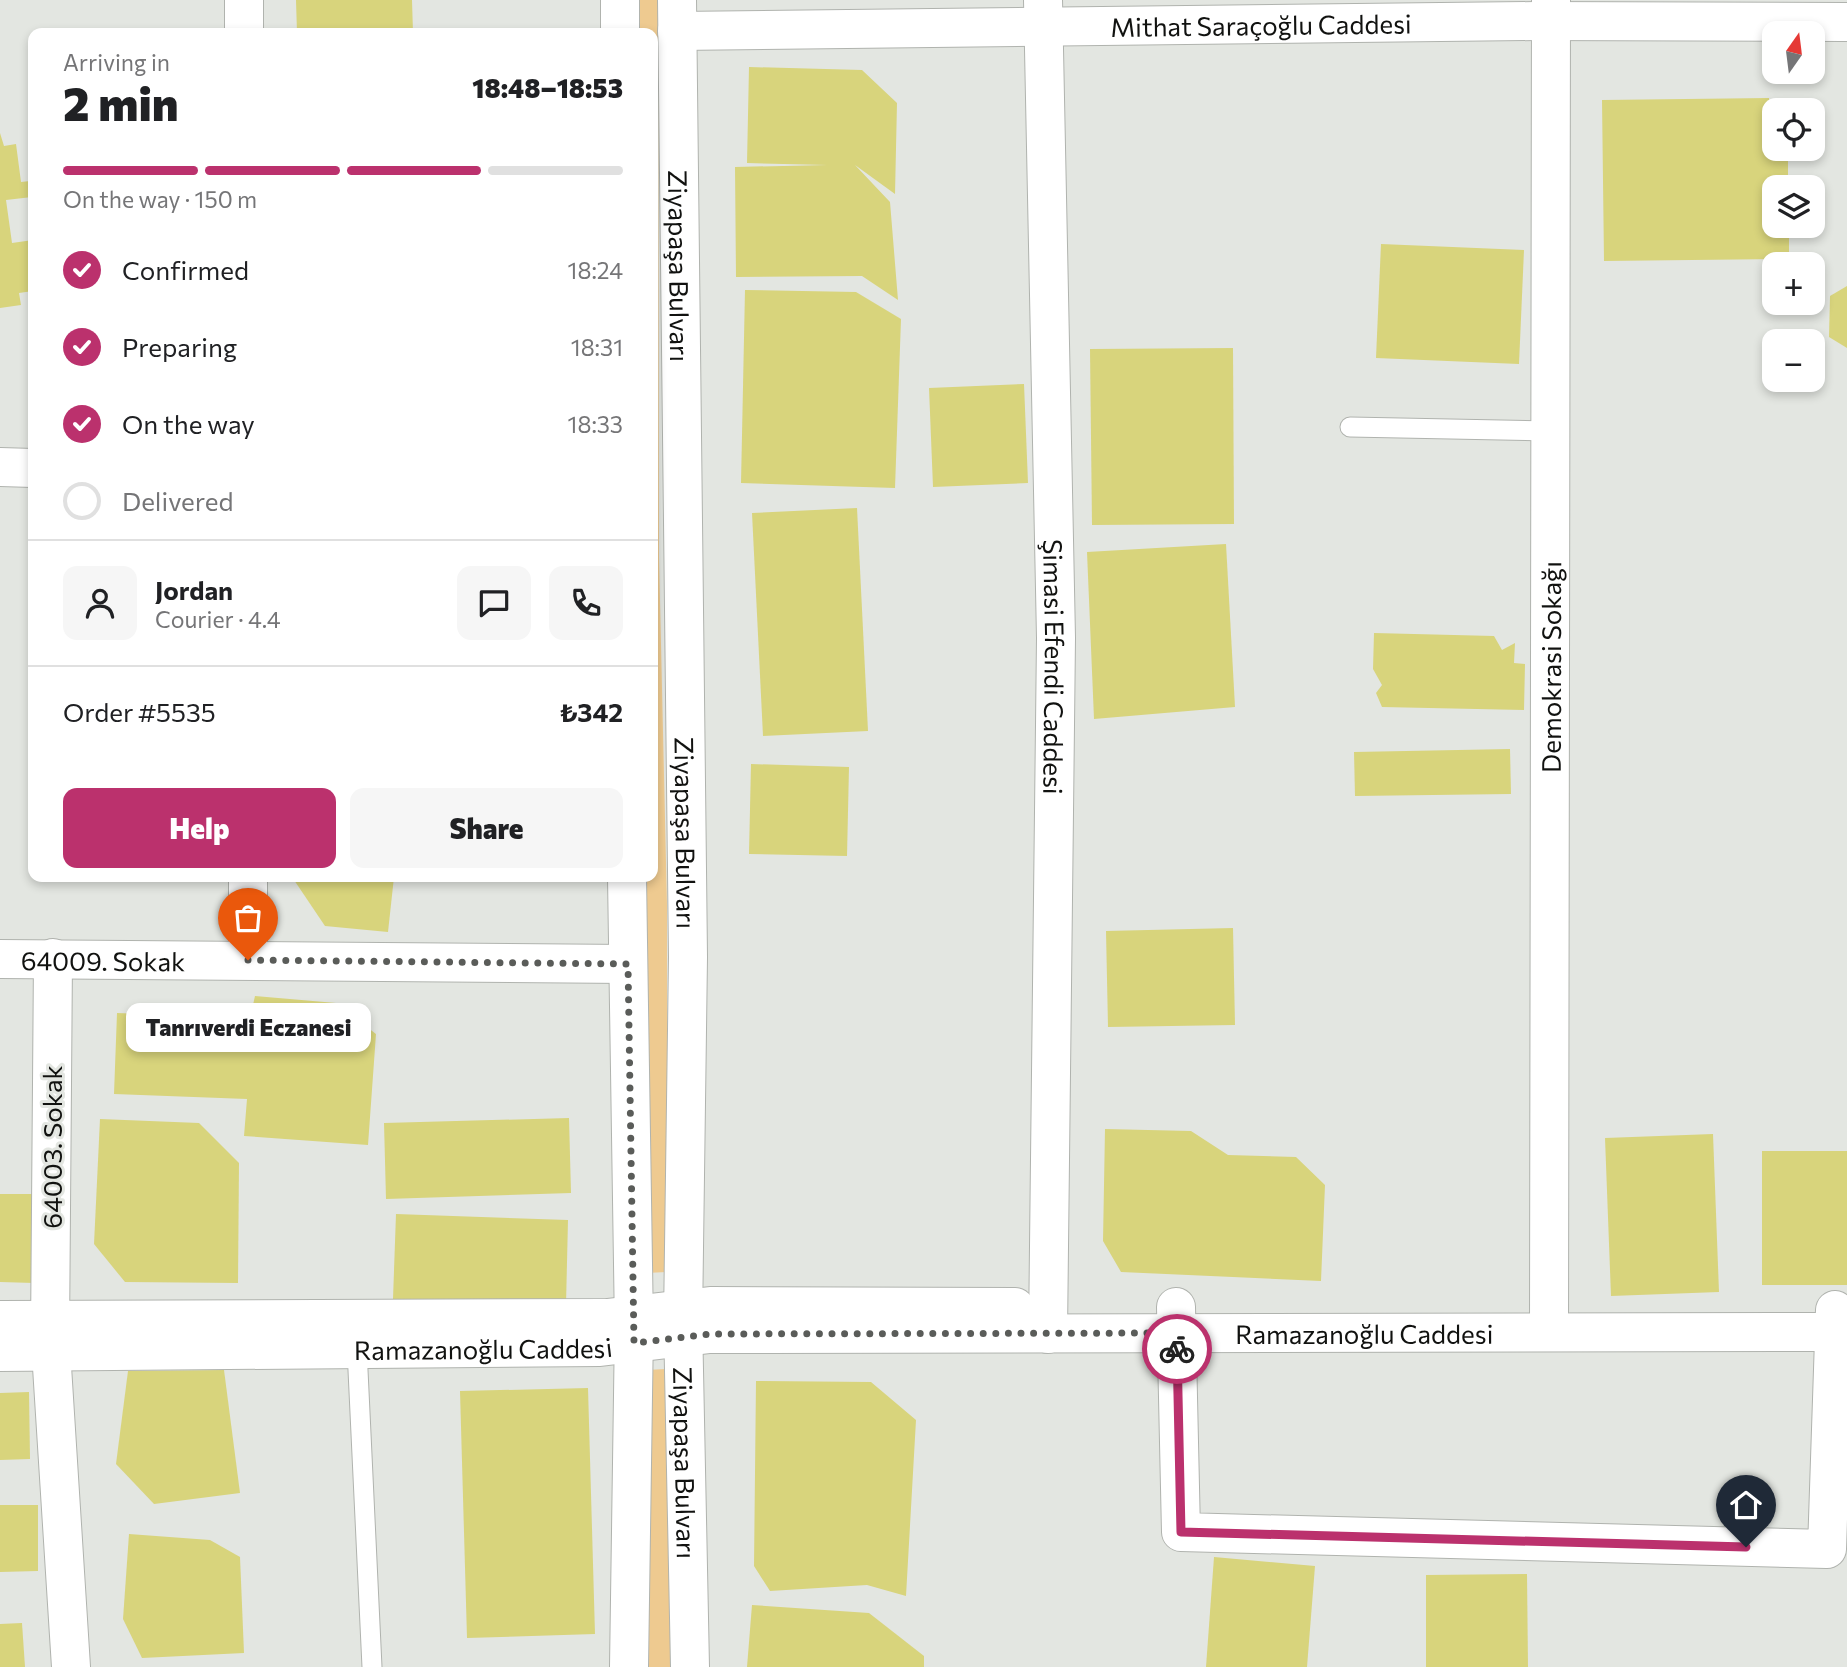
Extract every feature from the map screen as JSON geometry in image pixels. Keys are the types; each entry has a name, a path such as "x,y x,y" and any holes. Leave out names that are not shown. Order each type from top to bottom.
{"street":[{"path":"244,0 244,28"},
{"path":"620,0 620,28"},
{"name":"Mithat Saraçoğlu Caddesi","path":"677,15 1551,11 1847,22"},
{"name":"Demokrasi Sokağı","path":"1548,1320 1551,11"},
{"name":"Şimasi Efendi Caddesi","path":"1044,14 1056,638 1049,1320"},
{"name":"Ziyapaşa Bulvarı","path":"677,15 688,957 683,1323 690,1667"},
{"path":"0,467 28,468"},
{"path":"248,882 248,960"},
{"name":"Ziyapaşa Bulvarı","path":"627,882 634,1329 629,1667"},
{"name":"64003. Sokak","path":"53,958 50,1335 71,1667"},
{"name":"64009. Sokak","path":"0,959 628,964"},
{"name":"Ramazanoğlu Caddesi","path":"0,1352 50,1335 593,1318 634,1329"},
{"name":"Ramazanoğlu Caddesi","path":"0,1320 50,1335 357,1349 600,1347 634,1329 683,1323 710,1334 1049,1320 1841,1321"},
{"path":"1177,1320 1181,1532 1827,1549 1841,1321"}],"lane":[{"path":"1350,427 1552,430"},
{"path":"357,1349 372,1667"}],"shaded area":[{"path":"637,0 658,0 659,557 667,905 667,1272 646,1273 643,882 658,882 658,28 637,28"},
{"path":"666,1369 671,1667 647,1667 646,1370"}],"building":[{"path":"296,0 412,0 413,28 297,28"},
{"path":"749,67 862,70 897,103 895,194 855,165 890,202 898,300 862,276 736,277 735,167 827,165 747,163"},
{"path":"1762,98 1762,161 1788,161 1788,175 1762,175 1762,238 1789,238 1789,252 1762,252 1762,259 1604,261 1602,100"},
{"path":"0,133 4,146 16,144 21,182 28,181 28,197 6,200 12,243 28,241 28,292 19,293 21,305 0,308"},
{"path":"1381,244 1524,250 1519,364 1376,358"},
{"path":"1847,286 1847,348 1829,337 1830,296"},
{"path":"745,290 856,292 901,319 895,488 741,483"},
{"path":"1233,348 1234,524 1092,525 1090,349"},
{"path":"1024,384 1028,483 933,487 929,388"},
{"path":"857,508 868,731 763,736 752,513"},
{"path":"1226,544 1235,707 1094,719 1087,552"},
{"path":"1374,633 1494,636 1502,650 1515,643 1514,663 1525,664 1524,710 1382,707 1376,693 1382,685 1373,669"},
{"path":"1510,749 1511,794 1355,796 1354,752"},
{"path":"751,764 849,767 847,856 749,854"},
{"path":"295,882 393,882 388,932 325,926"},
{"path":"1233,928 1235,1025 1108,1027 1106,931"},
{"path":"255,996 336,1003 376,1034 368,1145 244,1136 247,1099 114,1094 117,1013 250,1018"},
{"path":"569,1118 571,1193 386,1199 384,1123"},
{"path":"100,1119 199,1123 239,1163 238,1283 125,1282 94,1244"},
{"path":"1105,1129 1191,1131 1228,1155 1296,1157 1325,1185 1321,1281 1121,1272 1103,1241"},
{"path":"1713,1134 1719,1292 1611,1296 1605,1138"},
{"path":"1762,1151 1847,1151 1847,1285 1762,1285"},
{"path":"0,1194 35,1194 34,1283 0,1282"},
{"path":"396,1214 568,1220 566,1305 393,1299"},
{"path":"224,1370 240,1493 154,1504 116,1464 128,1371"},
{"path":"756,1381 871,1382 916,1420 906,1596 867,1585 770,1591 754,1566"},
{"path":"588,1388 595,1634 467,1638 460,1391"},
{"path":"29,1392 30,1459 0,1460 0,1393"},
{"path":"0,1505 38,1505 38,1571 0,1572"},
{"path":"129,1534 210,1540 240,1557 244,1653 142,1658 123,1619"},
{"path":"1214,1557 1315,1566 1307,1667 1206,1667"},
{"path":"1527,1574 1528,1667 1426,1667 1426,1575"},
{"path":"752,1605 869,1613 924,1656 924,1667 747,1667"},
{"path":"22,1623 25,1667 0,1667 0,1624"}],"way so far":[{"path":"248,960 628,964 634,1343 710,1334 1177,1333 1177,1349"}],"place":[{"name":"Tanrıverdi Eczanesi","path":"248,960"}],"route":[{"path":"1177,1349 1181,1532 1746,1547"}]}
